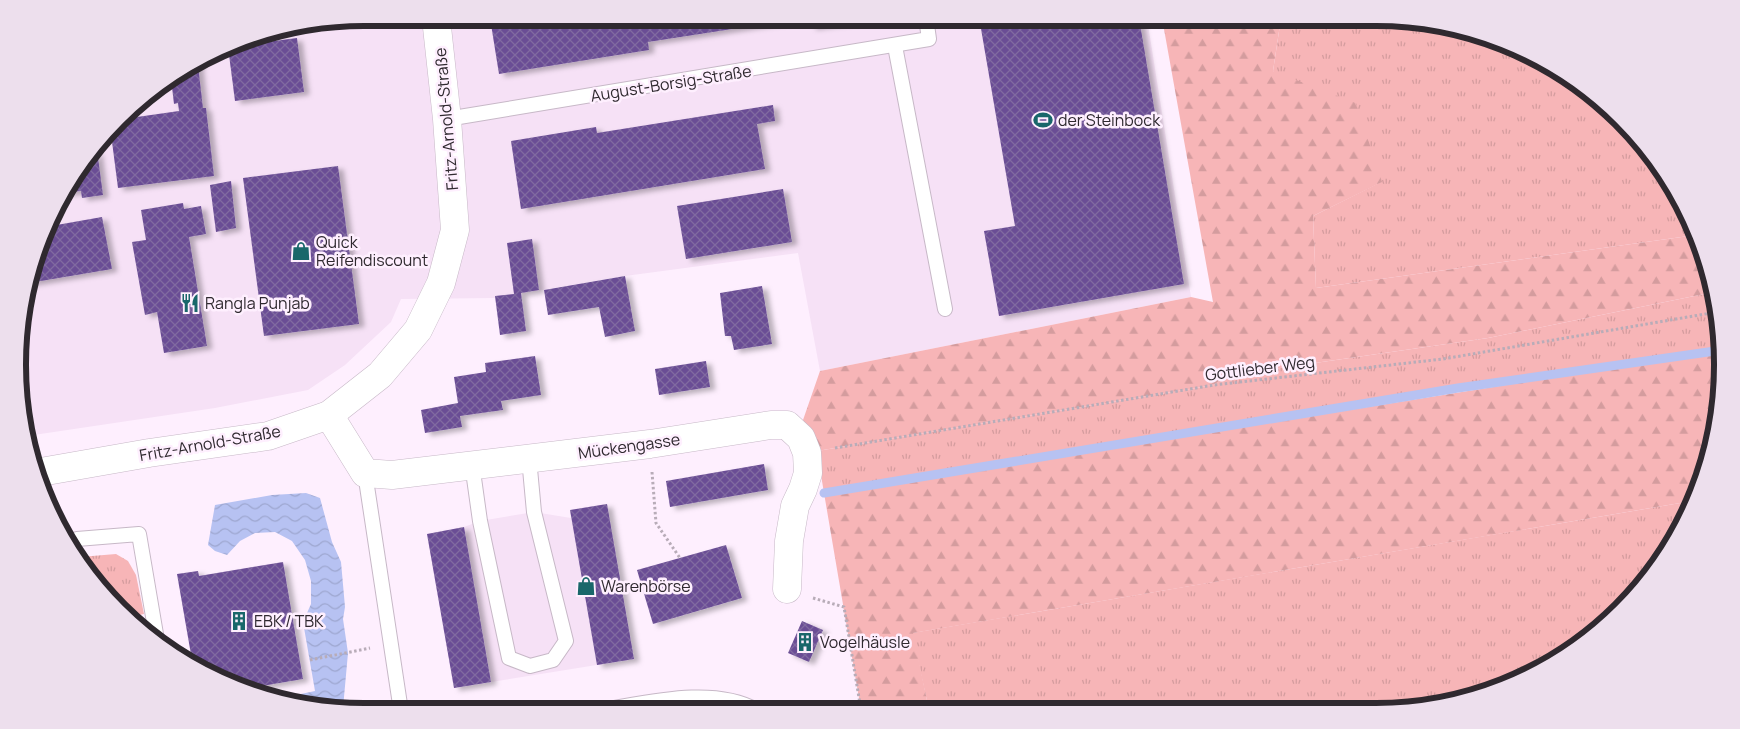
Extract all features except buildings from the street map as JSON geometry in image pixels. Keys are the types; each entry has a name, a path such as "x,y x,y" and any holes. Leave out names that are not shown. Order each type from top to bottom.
{"street":[{"name":"Fritz-Arnold-Straße","path":"44,471 149,453 268,436 328,415 380,375 418,330 441,283 455,230 447,119 437,26"},
{"path":"328,415 365,474"},
{"name":"Mückengasse","path":"365,474 392,475 650,444 771,425 787,425 800,438 808,453"},
{"path":"787,589 790,541 795,506 808,473 808,453"}],"lane":[{"name":"August-Borsig-Straße","path":"447,119 895,46 929,39 927,26"},
{"path":"895,46 945,309"},
{"path":"472,464 480,521 509,658 530,666 553,660 566,641 534,512 529,458"},
{"path":"365,474 400,703"},
{"path":"78,539 139,534 155,630"},
{"path":"648,703 716,697 738,703"}],"path":[{"name":"Gottlieber Weg","path":"808,453 1214,385 1443,359 1710,313"},
{"path":"650,444 656,523 680,558"},
{"path":"787,589 844,607 860,703"},
{"path":"310,660 349,652"}],"shaded area":[{"path":"364,26 1148,26 1191,297 820,371 798,253 625,276 495,298 401,299 391,322 345,365 308,390 215,408 34,435 27,387 27,342 33,299 44,256 61,215 83,177 110,141 141,110 177,83 235,52 256,44 299,33 320,29"},
{"path":"607,504 634,659 454,688 427,534 464,527 480,521 534,512 571,518 570,510"}],"green space":[{"path":"1163,26 1280,26 1273,71 1356,103 1382,182 1313,216 1316,288 1688,236 1696,256 1706,294 1488,338 1225,376 1214,385 817,451 803,420 820,371 1191,297 1213,302"},
{"path":"1280,26 1376,26 1420,29 1463,38 1505,52 1563,83 1599,110 1615,125 1630,141 1657,177 1679,215 1688,236 1316,288 1313,216 1381,182 1273,71"},
{"path":"1706,294 1711,320 1713,351 1458,388 824,493 817,451 1214,385 1225,376 1488,338"},
{"path":"1713,352 1713,387 1707,430 1696,473 1684,502 913,633 928,703 860,703 824,493"},
{"path":"1684,502 1657,552 1630,588 1599,619 1581,633 1545,657 1505,677 1463,691 1420,700 1376,703 927,703 912,633"},
{"path":"116,554 128,561 136,575 144,614 137,615 125,604 110,588 86,556"}],"water":[{"path":"306,493 320,498 332,542 341,562 345,607 343,619 348,653 344,702 295,695 315,691 303,622 311,604 311,581 305,560 292,541 275,532 255,533 240,541 227,555 215,551 208,545 215,505 272,495"}],"waterway":[{"path":"824,493 1458,388 1713,351"}],"place":[{"name":"der Steinbock","path":"1043,120"},
{"name":"Quick Reifendiscount","path":"301,251"},
{"name":"Rangla Punjab","path":"190,303"},
{"name":"Warenbörse","path":"586,586"},
{"name":"EBK / TBK","path":"239,621"},
{"name":"Vogelhäusle","path":"805,642"}]}
